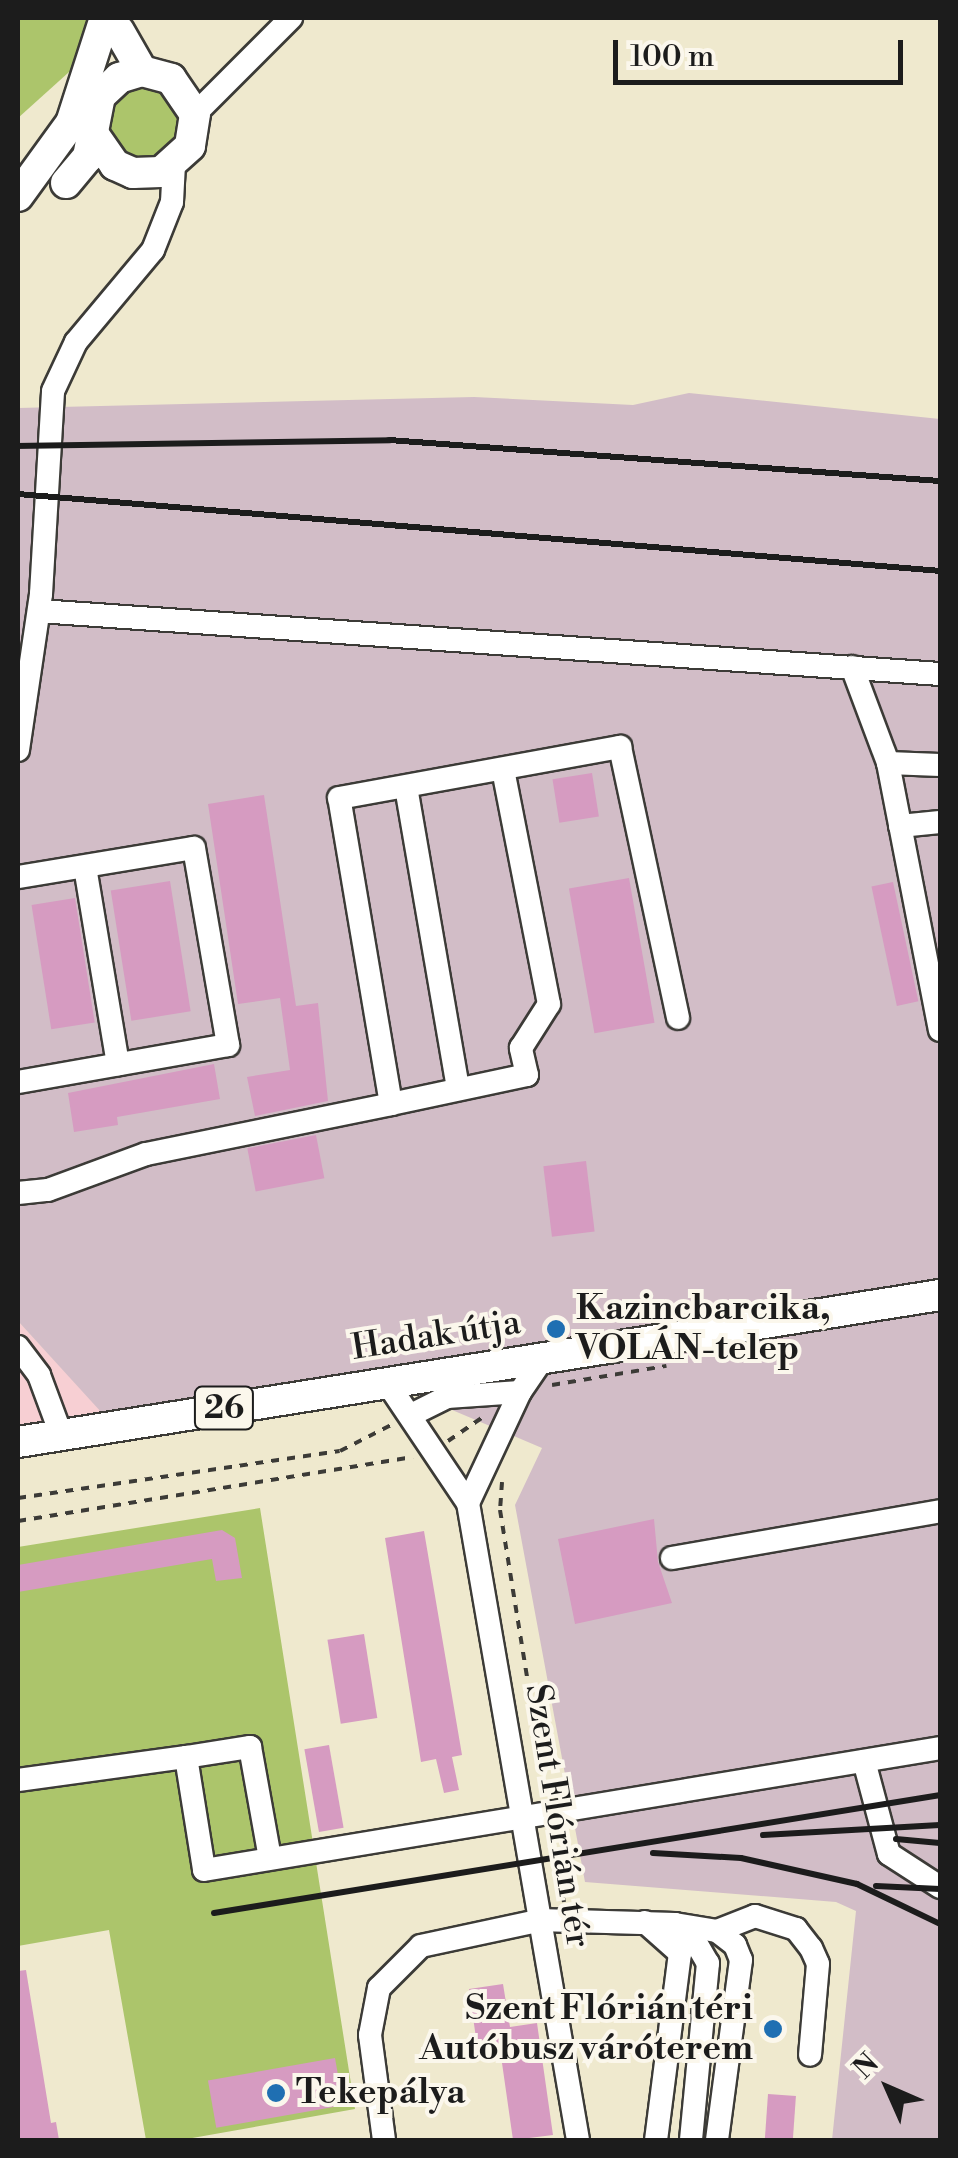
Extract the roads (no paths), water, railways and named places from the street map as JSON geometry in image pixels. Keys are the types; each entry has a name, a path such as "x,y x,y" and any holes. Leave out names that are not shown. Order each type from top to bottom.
{"main road":[{"path":"113,22 131,74"},
{"path":"18,196 72,123 113,22"},
{"path":"18,210 66,183 174,163 190,146 195,114 180,85 131,74"},
{"path":"66,183 85,162 94,135 94,109 131,74"},
{"path":"94,135 129,170"},
{"name":"Hadak útja","path":"61,1434 940,1295"},
{"name":"26","path":"18,1442 61,1434"}],"street":[{"path":"195,114 238,66 291,18"},
{"path":"180,85 238,66"},
{"path":"18,750 52,391 76,342 153,250 168,218 174,163"},
{"path":"129,170 168,218"},
{"path":"32,600 940,674"},
{"path":"852,668 888,764 940,1030"},
{"path":"391,1104 339,798 620,747 678,1018"},
{"path":"888,764 940,765"},
{"path":"18,1193 48,1190 146,1154 528,1076 522,1048 550,1004 504,770"},
{"path":"406,787 458,1089"},
{"path":"900,826 940,822"},
{"path":"18,877 194,848 228,1045 18,1082"},
{"path":"85,867 118,1064"},
{"path":"18,1347 28,1377 61,1434"},
{"path":"468,1503 520,1392 544,1357"},
{"name":"Szent Flórián tér","path":"386,1382 437,1449 468,1503 578,2140"},
{"path":"412,1415 447,1397 520,1392"},
{"path":"672,1558 940,1511"},
{"path":"18,1780 250,1747 270,1858"},
{"path":"186,1756 204,1870 940,1748"},
{"path":"864,1761 889,1854 940,1887"},
{"path":"384,2140 370,2014 398,1962 444,1938 566,1916 717,1931 766,1918 796,1928 818,1964 810,2054"},
{"path":"643,1922 666,1934 680,1953 656,2140"},
{"path":"674,1924 691,1934 708,1962 691,2140"},
{"path":"717,1931 741,1960 717,2140"}],"railway":[{"path":"18,446 389,440 940,481"},
{"path":"18,494 940,571"},
{"path":"214,1913 940,1795"},
{"path":"763,1835 940,1825"},
{"path":"896,1839 940,1843"},
{"path":"653,1853 741,1858 857,1884 940,1924"},
{"path":"876,1886 940,1889"}],"place":[{"name":"Kazincbarcika, VOLÁN-telep","path":"556,1329"},
{"name":"Szent Flórián téri Autóbusz váróterem","path":"773,2029"},
{"name":"Tekepálya","path":"276,2093"}]}
